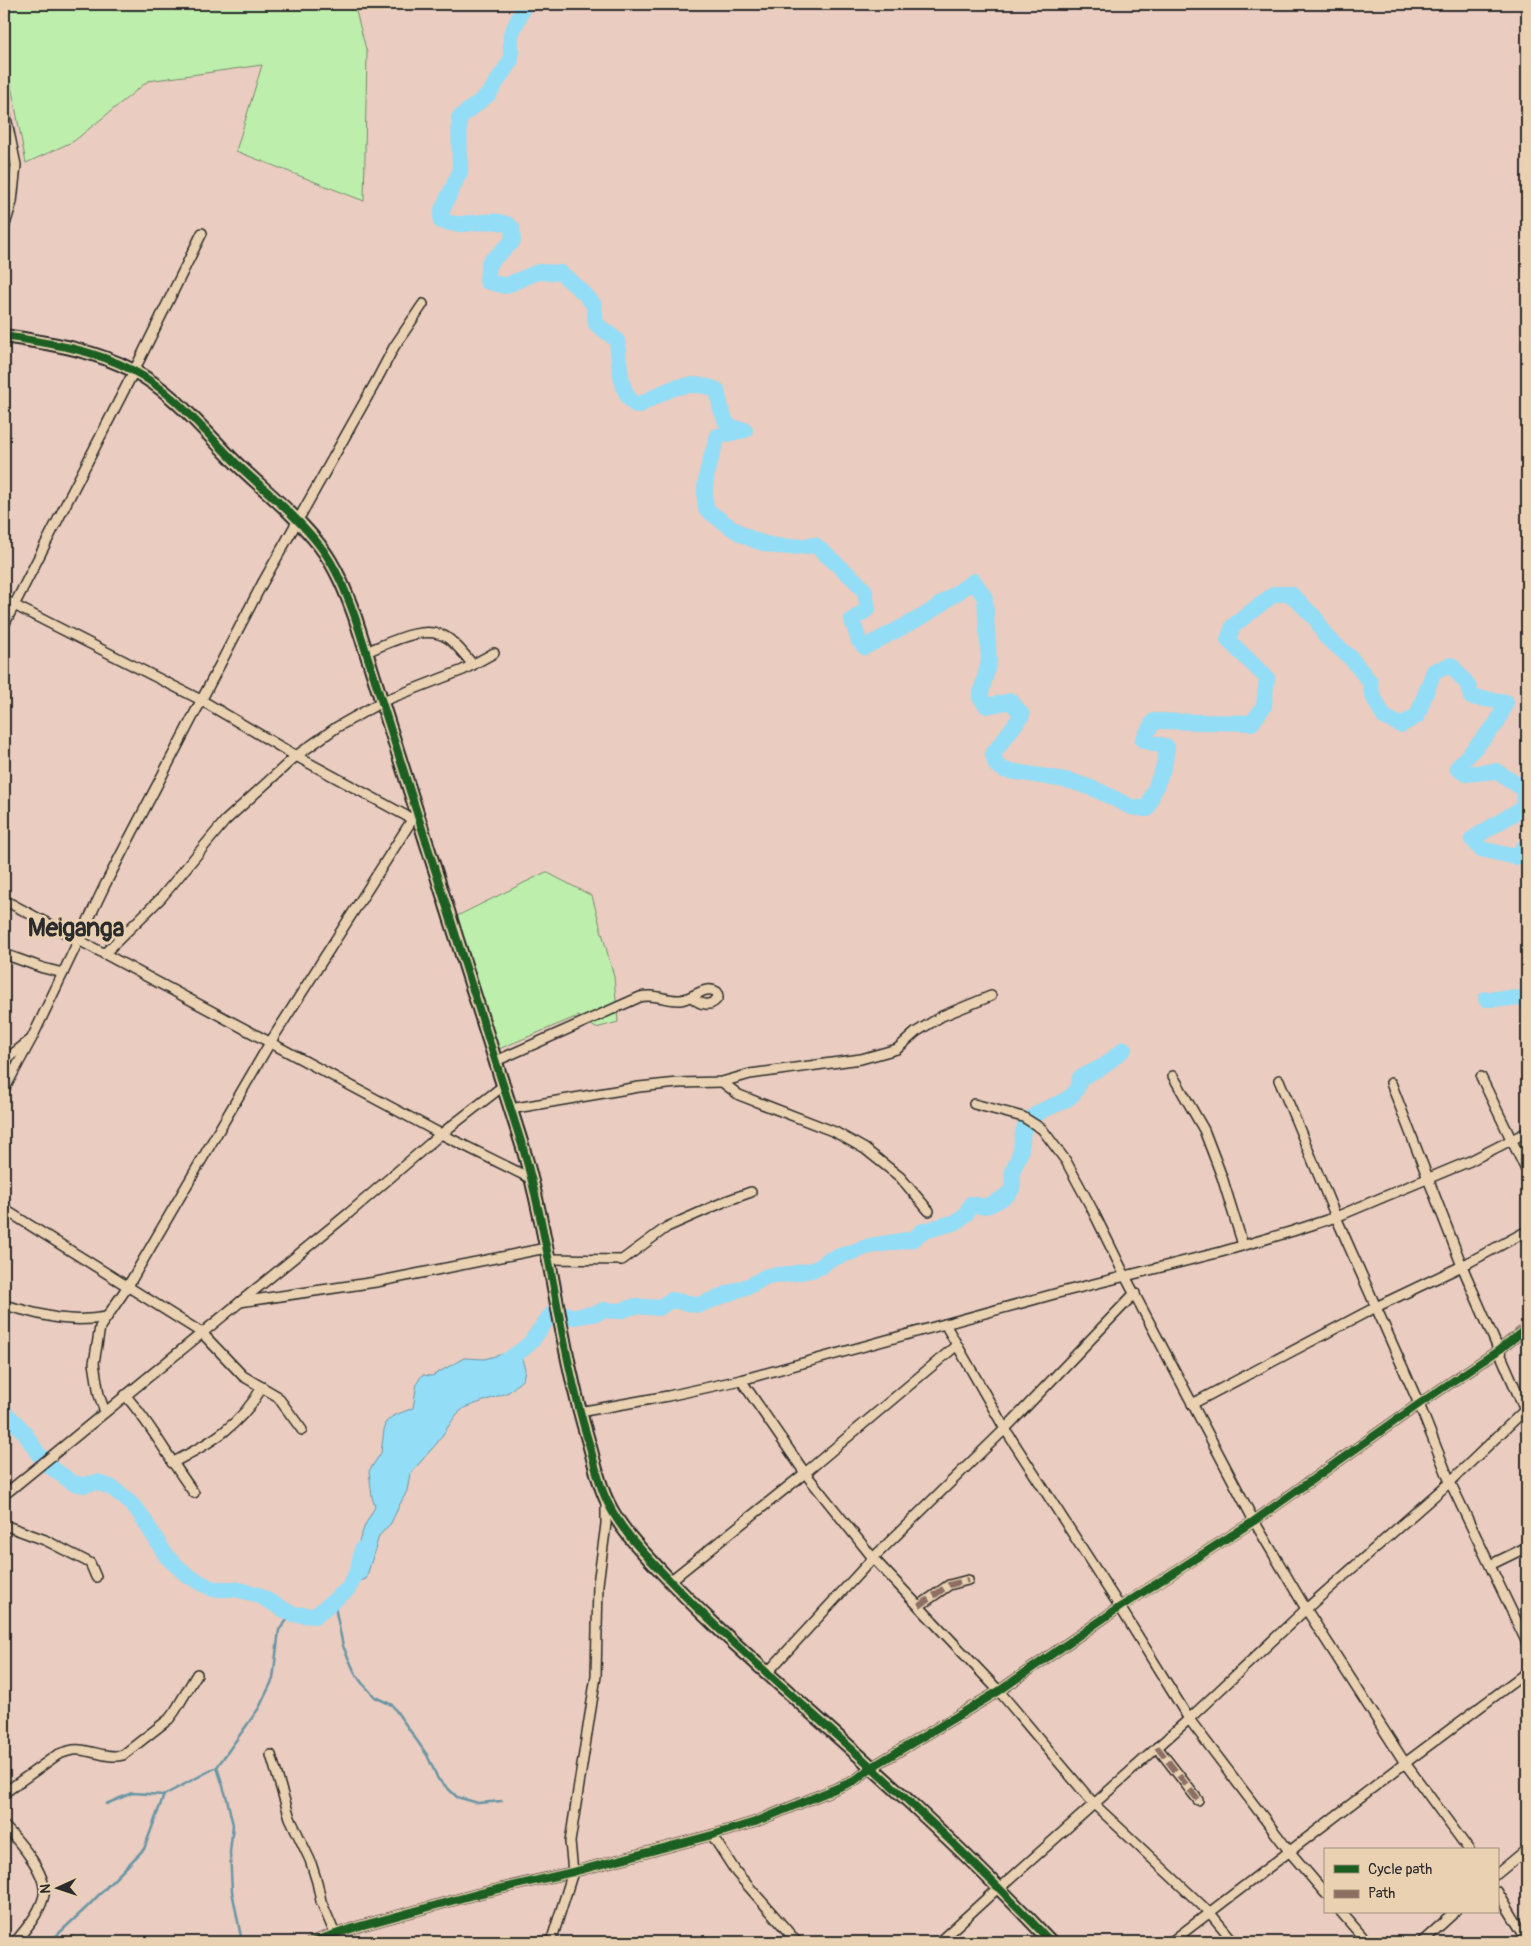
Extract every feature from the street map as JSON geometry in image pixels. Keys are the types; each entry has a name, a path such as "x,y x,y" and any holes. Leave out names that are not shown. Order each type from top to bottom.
{"street":[{"path":"4,108 16,166 12,202 4,228"},
{"path":"4,624 134,371 202,233"},
{"path":"4,1090 32,1038 105,885 201,700 297,521 394,347 423,304"},
{"path":"4,336 92,353 134,371 159,388 297,521 331,562 349,600 383,701 414,815 496,1061 532,1179 579,1412 606,1501 626,1534 670,1581 917,1808 1000,1887 1051,1942"},
{"path":"4,600 201,700 296,756 414,815"},
{"path":"366,652 405,637 431,633 440,634 449,639 474,665"},
{"path":"104,954 162,898 225,821 296,756 337,727 383,701 474,665 494,653"},
{"path":"105,1412 99,1395 94,1363 100,1327 128,1286 270,1042 414,815"},
{"path":"4,900 441,1134 532,1179"},
{"path":"4,954 63,974"},
{"path":"496,1061 640,997 654,996 680,1000 692,997"},
{"path":"510,1109 639,1086 722,1082 750,1074 861,1060 897,1049 916,1032 942,1016 991,996"},
{"path":"4,1062 32,1038"},
{"path":"1173,1076 1204,1130 1222,1176 1243,1246"},
{"path":"1481,1077 1527,1172"},
{"path":"1279,1080 1336,1217 1419,1404 1450,1482 1527,1643"},
{"path":"722,1082 739,1095 835,1132 865,1149 900,1177 929,1211"},
{"path":"939,1942 1189,1719 1306,1609 1527,1411 1462,1266 1426,1179 1391,1084"},
{"path":"4,1495 349,1213 441,1134 503,1086"},
{"path":"974,1104 1016,1114 1042,1130 1066,1161 1254,1521 1306,1609 1405,1763 1468,1848"},
{"path":"579,1412 668,1396 741,1380 1243,1246 1336,1217 1426,1179 1527,1132"},
{"path":"240,1302 547,1254 622,1260 666,1227 751,1192"},
{"path":"4,1209 202,1333 243,1376 277,1396 302,1430"},
{"path":"1192,1404 1376,1307 1462,1266 1527,1231"},
{"path":"767,1672 873,1558 1005,1429 1135,1293"},
{"path":"4,1305 42,1316 62,1319 85,1320 107,1317"},
{"path":"945,1324 1005,1429 1120,1607 1189,1719 1289,1851 1324,1892"},
{"path":"311,1942 478,1894 574,1872 712,1835 754,1822 854,1781 872,1767 999,1691 1120,1607 1254,1521 1419,1404 1499,1350 1527,1328"},
{"path":"670,1581 805,1473 957,1345"},
{"path":"741,1380 805,1473 873,1558 999,1691 1094,1804 1210,1913 1234,1942"},
{"path":"172,1463 222,1434 250,1407 262,1387"},
{"path":"126,1395 194,1493"},
{"path":"551,1942 574,1872 570,1842 595,1685 597,1592 606,1524 606,1501"},
{"path":"4,1525 45,1540 90,1563 96,1577"},
{"path":"1490,1565 1527,1547"},
{"path":"919,1606 949,1585 968,1580"},
{"path":"1171,1942 1527,1672"},
{"path":"4,1793 57,1754 79,1750 117,1757 123,1755 169,1719 197,1674"},
{"path":"1157,1747 1198,1800"},
{"path":"271,1755 290,1818 310,1860 321,1902 335,1934"},
{"path":"4,1826 31,1859 43,1878 44,1898 28,1926 15,1942"},
{"path":"712,1835 736,1872 797,1942"},
{"path":"1498,1873 1527,1849"},
{"path":"1498,1893 1527,1940"},
{"path":"1343,1914 1367,1942"},
{"path":"1422,1942 1453,1914"}],"green space":[{"path":"4,4 354,4 367,53 364,201 236,151 262,65 148,81 74,141 26,163 4,49"},
{"path":"546,872 592,896 614,977 618,1022 596,1028 578,1016 487,1054 445,922"}],"water":[{"path":"511,1352 522,1359 525,1369 523,1379 509,1392 464,1408 456,1415 437,1443 410,1474 407,1491 391,1523 379,1536 366,1579 360,1581 356,1579 357,1547 365,1525 375,1507 369,1471 381,1453 385,1423 393,1416 413,1408 417,1383 422,1375 432,1376 464,1358 484,1359"}],"waterway":[{"path":"525,4 511,35 511,60 489,94 459,118 460,172 442,210 441,221 454,224 495,221 507,224 512,228 513,241 489,263 487,281 505,286 538,272 561,273 585,294 594,305 596,324 617,340 621,377 627,395 638,406 657,395 686,385 706,386 717,390 721,409 728,427 745,430 718,436 706,480 706,509 744,535 768,545 782,547 815,545 865,591 868,609 852,620 859,641 865,647 925,615 974,581 985,598 989,661 980,697 987,706 1011,701 1022,715 993,754 996,765 1004,770 1071,781 1097,790 1131,807 1147,809 1164,766 1167,747 1143,740 1154,721 1252,723 1264,706 1267,678 1228,640 1233,626 1274,594 1291,594 1316,619 1326,637 1351,658 1370,682 1372,694 1384,717 1401,725 1417,716 1434,671 1451,665 1468,685 1471,697 1506,702 1497,723 1457,768 1466,774 1496,771 1525,790 1524,807 1472,839 1481,849 1516,857 1527,844"},
{"path":"1486,999 1527,998"},
{"path":"499,1365 527,1346 553,1313 566,1314 573,1317 598,1313 603,1310 620,1311 635,1306 659,1308 671,1300 699,1305 753,1284 767,1276 812,1270 822,1266 828,1260 870,1246 914,1239 921,1232 956,1222 966,1214 971,1204 984,1206 997,1202 1012,1189 1012,1172 1020,1152 1023,1131 1031,1118 1072,1095 1077,1088 1080,1078 1104,1066 1124,1049"},
{"path":"4,1413 24,1432 39,1455 52,1468 73,1483 84,1485 97,1482 112,1488 124,1497 139,1512 167,1557 188,1576 213,1589 235,1589 256,1594 292,1614 315,1616 348,1589 358,1570 362,1549"},
{"path":"334,1602 343,1646 355,1673 375,1697 392,1705 427,1755 438,1779 457,1797 478,1803 502,1801"},
{"path":"242,1942 232,1891 230,1852 233,1825 217,1767 259,1708 273,1679 279,1630 292,1614"},
{"path":"55,1937 144,1849 164,1795 217,1767"},
{"path":"106,1804 132,1793 164,1795"}],"marked path":[{"path":"919,1606 949,1585 968,1580"},
{"path":"1157,1747 1198,1800"}],"cycle path":[{"path":"4,336 53,344 86,352 117,363 147,379 174,400 200,425 236,463 290,513 326,554 340,580 355,617 523,1148 541,1221 578,1404 599,1479 612,1511 637,1545 701,1612 917,1809 985,1874 1051,1942"},
{"path":"311,1942 360,1926 477,1894 573,1872 712,1835 755,1822 854,1781 872,1767 999,1691 1120,1607 1254,1521 1419,1404 1499,1350 1527,1328"}],"district":[{"name":"Meiganga","path":"76,927"}]}
